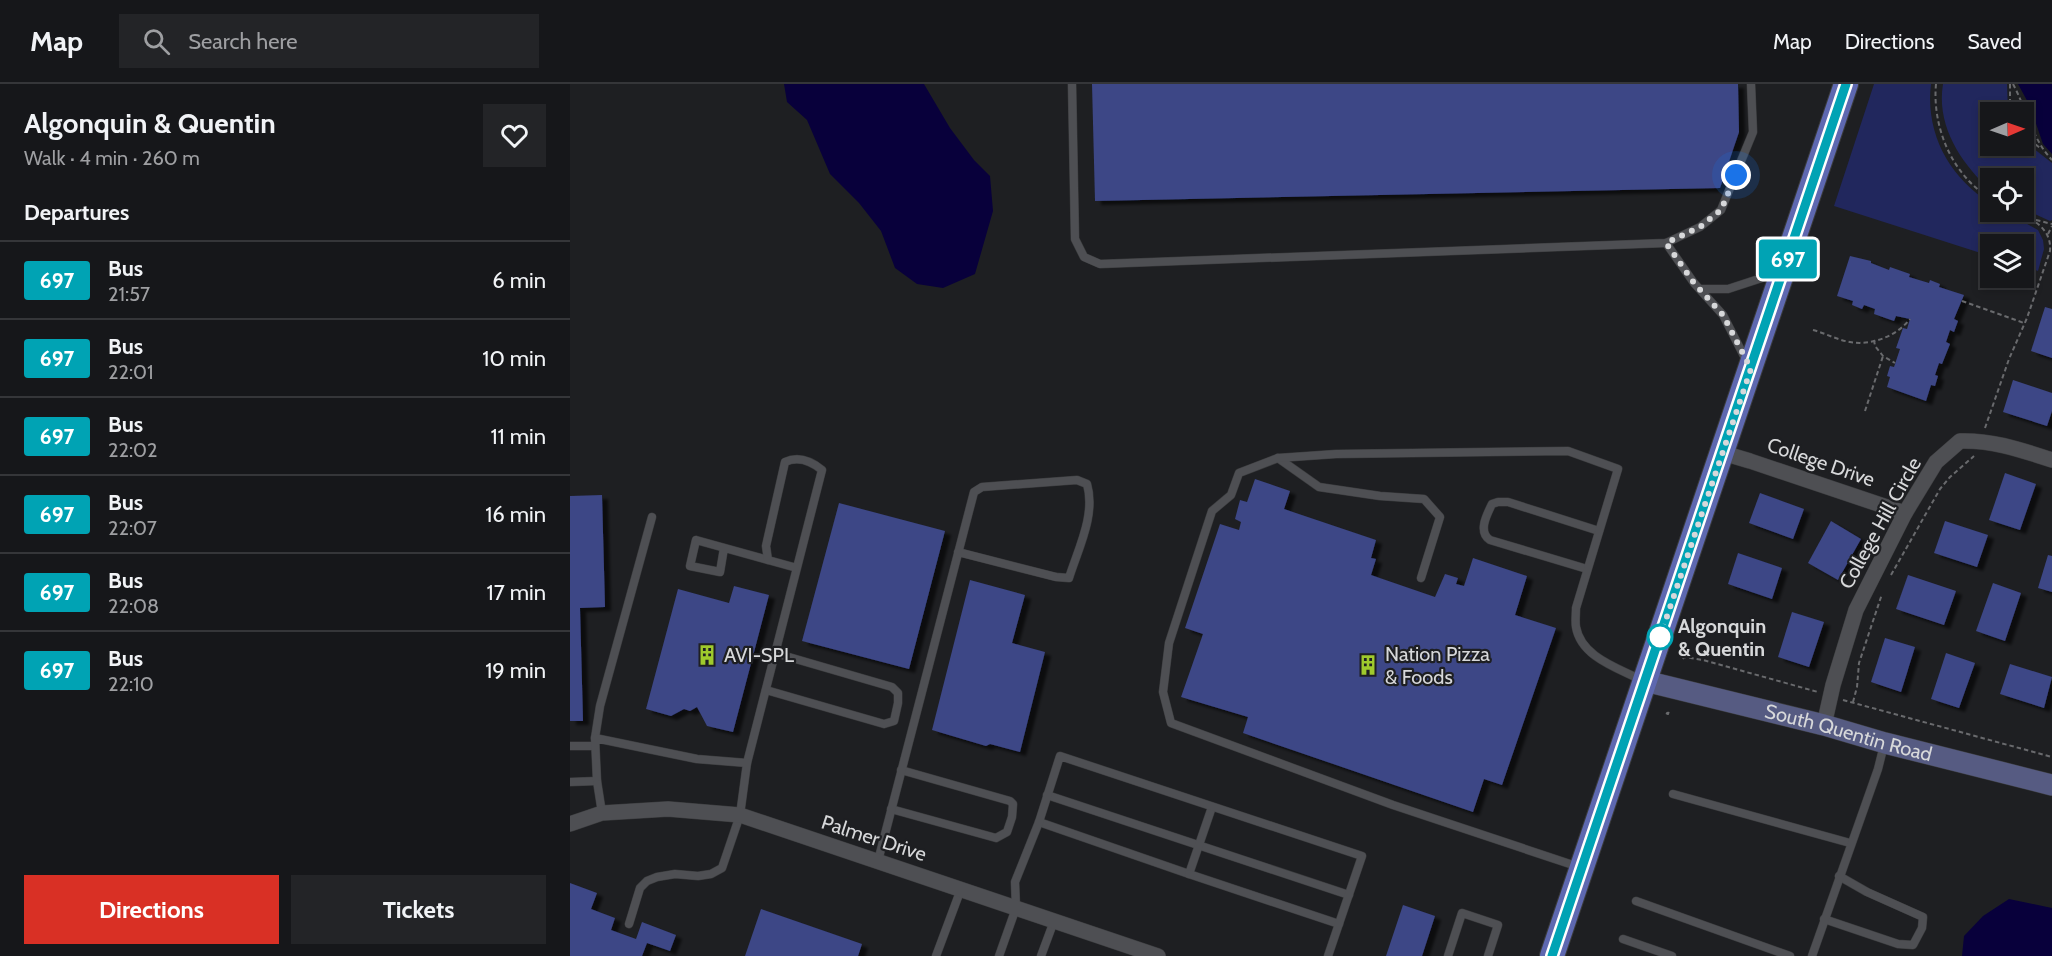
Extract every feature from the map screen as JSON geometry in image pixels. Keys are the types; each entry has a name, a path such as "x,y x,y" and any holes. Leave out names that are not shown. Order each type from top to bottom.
{"main road":[{"path":"1552,956 1846,84"},
{"name":"South Quentin Road","path":"1645,681 2052,784"}],"street":[{"name":"College Hill Circle","path":"1824,725 1833,685 1856,610 1905,513 1936,462 1960,441 1980,440 2007,445 2052,460"},
{"name":"College Drive","path":"1723,453 1905,513"},
{"name":"Palmer Drive","path":"570,824 602,813 668,809 740,815 1158,956"}],"lane":[{"path":"1072,84 1075,239 1084,257 1100,264 1666,243 1700,227 1721,210 1753,132 1751,84"},
{"path":"1666,243 1700,290 1723,315 1751,369"},
{"path":"1700,290 1728,289 1784,271"},
{"path":"1581,868 1393,805 1171,723 1163,692 1169,643 1212,511 1231,495 1239,473 1278,458 1336,454 1568,451 1618,469 1576,608 1576,628 1586,648 1600,659 1645,681"},
{"path":"629,924 640,888 647,881 675,874 698,876 711,874 722,868 740,815 747,763 822,470 813,463 793,458 785,462 766,546 768,560"},
{"path":"1278,458 1319,487 1380,496 1424,499 1440,517 1420,578"},
{"path":"878,861 891,809 958,552 974,492 982,487 1077,480 1087,484 1090,496 1089,516 1069,578 1056,577 958,552"},
{"path":"1587,569 1490,540 1483,532 1487,513 1492,504 1508,502 1599,531"},
{"path":"602,813 597,781 595,742 600,706 652,517"},
{"path":"724,548 720,572 690,566 696,540 797,568"},
{"path":"766,690 873,722 884,724 894,721 898,693 892,687 775,653"},
{"path":"570,746 595,742 697,759 747,763"},
{"path":"1812,956 1878,769 1885,743"},
{"path":"999,956 1016,908 1015,882 1039,822 1060,756 1362,856 1328,956"},
{"path":"891,809 996,838 1007,832 1012,817 1013,804 1010,801 901,771"},
{"path":"570,782 597,781"},
{"path":"1673,794 1850,843"},
{"path":"1047,795 1349,895"},
{"path":"1189,874 1212,807"},
{"path":"1039,822 1339,924"},
{"path":"1824,918 1899,944 1913,945 1922,928 1923,917 1867,892 1839,876"},
{"path":"936,956 961,889"},
{"path":"1636,901 1790,956"},
{"path":"1448,956 1462,913 1498,925 1488,956"},
{"path":"1041,956 1054,921"},
{"path":"1623,939 1672,956"}],"path":[{"path":"1936,84 1934,102 1946,147 1962,174 1980,189"},
{"path":"2011,102 2012,84"},
{"path":"2012,84 2042,149"},
{"path":"2034,143 2052,160"},
{"path":"2034,220 2052,225 2048,234"},
{"path":"1891,576 1940,489 1950,477 1973,458 2009,359 2025,324 2050,251 2051,244 2048,234 2034,220"},
{"path":"1962,301 2025,324"},
{"path":"1813,330 1848,342 1869,342 1898,331 1910,319"},
{"path":"1874,340 1875,346 1883,356 1895,363"},
{"path":"1869,342 1870,346 1875,346"},
{"path":"1865,411 1883,356"},
{"path":"1853,702 1859,663 1876,607 1886,586"},
{"path":"1683,659 1684,657 1703,660 1790,685 1810,688 1831,697 2052,757"},
{"path":"1666,713 1670,711"}],"shaded area":[{"path":"784,84 924,84 950,128 974,160 990,176 993,211 975,274 943,288 917,284 895,268 881,231 859,203 830,174 807,120 787,102"},
{"path":"1874,84 1931,84 1930,102 1936,136 1952,167 1980,196 1980,222 2023,222 2038,230 2044,249 2038,271 2034,270 2034,234 1980,234 1980,253 1834,206"},
{"path":"1943,84 2007,84 2008,102 1980,102 1980,156 2034,156 2034,149 2052,163 2052,220 2034,214 2034,168 1980,168 1979,179 1953,143 1943,114"},
{"path":"2018,84 2052,84 2052,154 2043,144 2034,118 2034,102 2028,102"},
{"path":"2009,899 2052,908 2052,956 1962,956 1964,936 1983,916"}],"building":[{"path":"1092,84 1738,84 1739,132 1720,188 1095,201"},
{"path":"1850,256 1871,261 1889,270 1890,267 1910,274 1909,277 1929,283 1930,280 1940,284 1939,287 1964,295 1954,319 1958,321 1954,332 1950,330 1946,342 1950,344 1935,375 1938,376 1935,386 1931,385 1926,401 1887,387 1890,366 1894,367 1900,349 1896,348 1903,328 1907,329 1910,319 1896,316 1894,321 1874,314 1875,309 1864,305 1862,309 1852,305 1853,301 1837,296"},
{"path":"2045,307 2052,309 2052,358 2031,351"},
{"path":"2013,380 2052,393 2052,411 2047,426 2003,412"},
{"path":"2005,473 2036,484 2020,530 1989,520"},
{"name":"Nation Pizza & Foods","path":"1255,479 1290,491 1284,509 1376,540 1371,558 1376,559 1371,575 1435,597 1445,574 1458,578 1456,584 1464,586 1473,558 1527,576 1515,615 1556,628 1502,785 1484,779 1473,812 1243,733 1248,717 1181,697 1203,634 1185,628 1220,524 1239,530 1241,522 1235,519 1240,500 1247,502"},
{"path":"1760,493 1804,509 1793,539 1749,523"},
{"path":"602,495 605,607 580,608 583,721 570,721 570,496"},
{"path":"839,503 945,531 909,669 802,641"},
{"path":"1831,521 1861,539 1838,580 1808,563"},
{"path":"1945,521 1988,535 1977,567 1934,553"},
{"path":"1738,553 1782,568 1772,599 1728,584"},
{"path":"2048,555 2052,556 2052,592 2038,588"},
{"path":"1908,575 1956,591 1944,625 1896,609"},
{"path":"970,580 1025,595 1012,643 1045,652 1020,752 990,744 986,746 932,730"},
{"path":"1993,583 2021,593 2005,641 1976,631"},
{"name":"AVI-SPL","path":"734,586 769,595 733,732 707,726 697,707 690,711 684,709 671,716 646,709 678,589 729,603"},
{"path":"1792,612 1824,622 1809,667 1778,657"},
{"path":"1885,638 1915,647 1901,692 1871,682"},
{"path":"1946,653 1975,663 1959,708 1931,699"},
{"path":"2010,664 2052,677 2044,708 2000,694"},
{"path":"570,883 597,893 591,909 615,918 611,930 636,939 642,922 676,935 670,951 647,943 642,956 570,956"},
{"path":"1403,905 1435,916 1422,956 1386,956"},
{"path":"761,909 862,944 858,956 745,956"}],"bus line":[{"name":"697","path":"1552,956 1846,84"}],"place":[{"name":"Algonquin & Quentin","path":"1660,637"},
{"name":"AVI-SPL","path":"707,655"},
{"name":"Nation Pizza & Foods","path":"1368,665"}],"route":[{"path":"1660,637 1751,369 1723,315 1694,283 1666,243 1700,227 1721,210 1736,175"}]}
